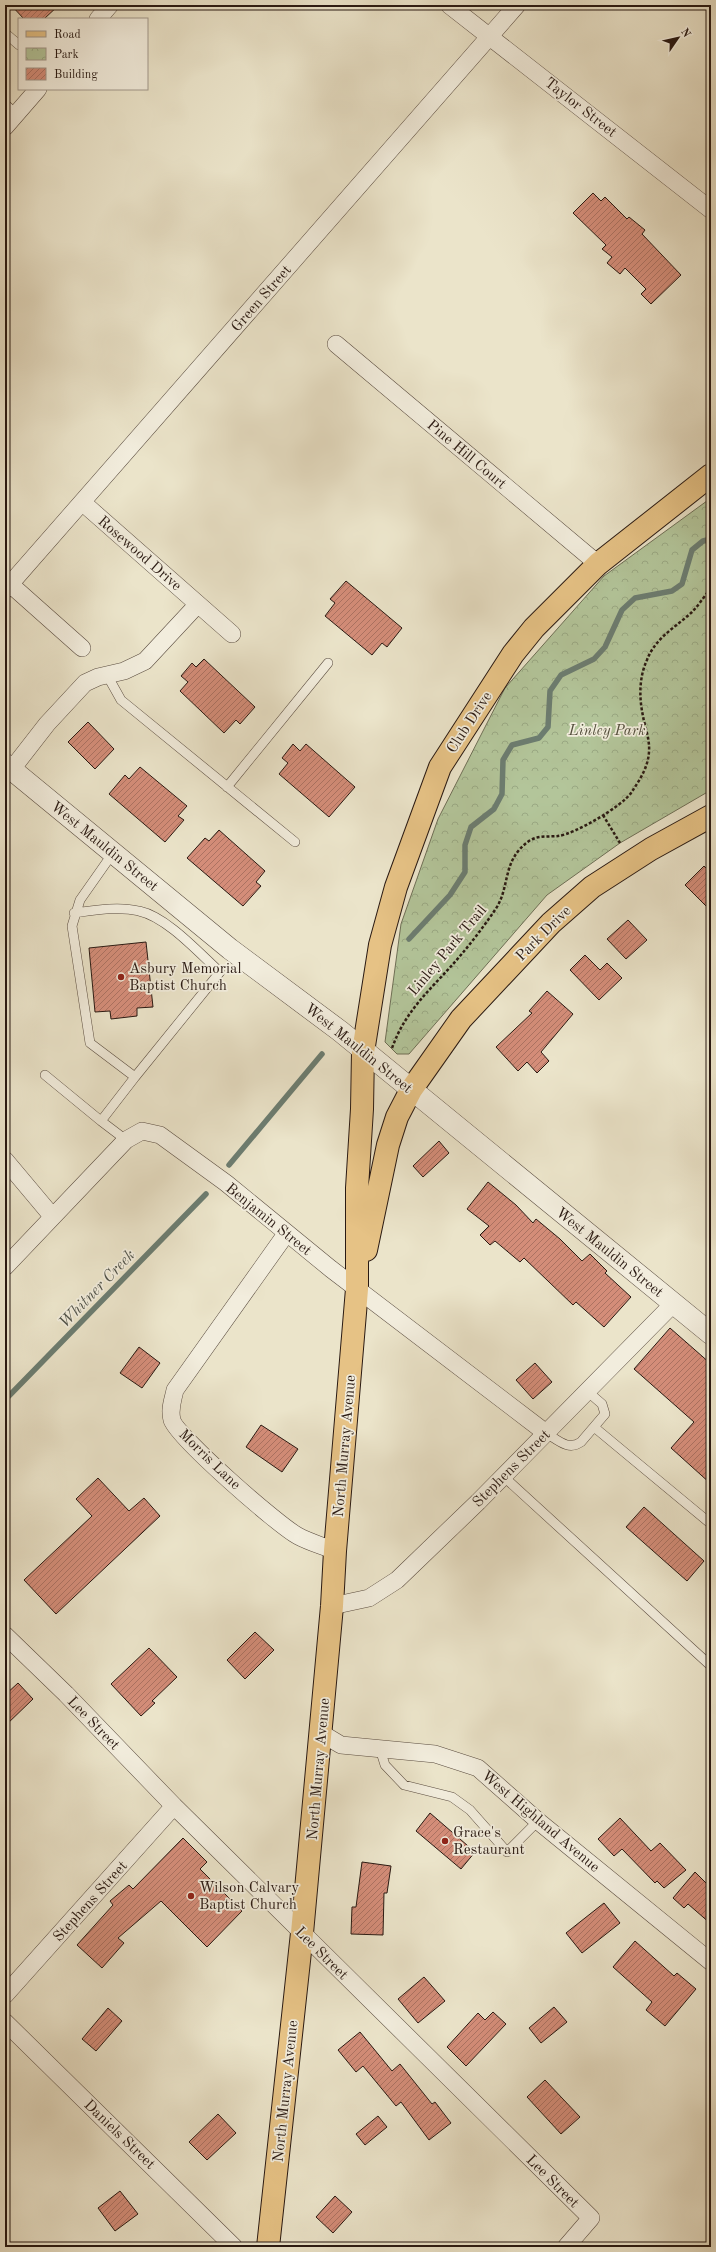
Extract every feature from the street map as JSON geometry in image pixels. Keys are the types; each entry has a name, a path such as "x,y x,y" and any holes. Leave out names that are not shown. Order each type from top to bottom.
{"main road":[{"name":"Club Drive","path":"363,1052 380,945 396,887 440,767 513,654 534,628 598,564 711,475"},
{"name":"Park Drive","path":"411,1090 461,1019 551,923 592,887 650,850 711,816"},
{"name":"North Murray Avenue","path":"268,2247 302,1933 332,1606 335,1550 357,1289 357,1188 362,1109 363,1052"},
{"name":"North Murray Avenue","path":"357,1289 388,1145 397,1117 411,1090"}],"street":[{"path":"99,18 110,5"},
{"name":"Taylor Street","path":"449,5 711,210"},
{"name":"Green Street","path":"8,587 517,5"},
{"path":"5,127 11,109 37,90"},
{"name":"Pine Hill Court","path":"336,344 598,564"},
{"name":"Rosewood Drive","path":"82,502 232,634"},
{"path":"8,587 82,648"},
{"path":"8,766 85,684 106,675 124,671 145,661 198,604"},
{"name":"West Mauldin Street","path":"8,766 230,949 340,1031 363,1052 711,1334"},
{"name":"Benjamin Street","path":"5,1267 126,1140 142,1131 160,1135 226,1183 286,1234 546,1433"},
{"path":"5,1160 52,1216"},
{"name":"Morris Lane","path":"286,1234 175,1390 170,1409 172,1422 186,1439 228,1479 297,1536 335,1550"},
{"name":"Stephens Street","path":"332,1606 369,1598 397,1580 504,1476 673,1304"},
{"name":"Lee Street","path":"5,1635 66,1694 174,1806 591,2218 566,2247"},
{"name":"West Highland Avenue","path":"321,1732 341,1745 435,1754 478,1768 538,1821 711,1962"},
{"name":"Stephens Street","path":"5,1995 174,1806"},
{"name":"Daniels Street","path":"5,2022 234,2247"}],"lane":[{"path":"5,33 18,44"},
{"path":"227,787 328,663"},
{"path":"106,675 121,700 295,842"},
{"path":"113,853 80,900 74,913 72,926 90,1043 135,1078"},
{"path":"74,913 105,909 138,910 161,920 220,972 206,992 101,1121"},
{"path":"44,1075 126,1140"},
{"path":"546,1433 568,1446 576,1446 605,1414 605,1408 587,1391"},
{"path":"594,1427 711,1524"},
{"path":"504,1476 711,1666"},
{"path":"380,1749 385,1765 404,1785 452,1797 470,1810 506,1852 538,1821"}],"path":[{"name":"Linley Park Trail","path":"384,1068 395,1040 415,1004 459,956 496,909 502,894 507,871 518,851 530,840 546,835 559,836 577,830 603,816 629,795 645,769 649,753 648,733 639,693 647,659 659,640 693,611 711,588"},
{"path":"603,816 620,843"}],"green space":[{"name":"Linley Park","path":"711,498 711,790 620,843 547,895 409,1054 397,1054 385,1042 401,924 438,819 505,688 604,576"}],"building":[{"path":"11,5 59,5 45,18 23,18"},
{"path":"593,193 601,201 605,197 627,219 629,217 645,230 642,234 681,275 651,304 641,294 646,289 625,268 620,274 607,263 612,257 602,249 606,245 573,213"},
{"path":"346,581 402,628 387,647 382,643 372,655 325,616 335,603 330,599"},
{"path":"204,659 255,707 240,724 236,720 224,733 180,691 188,682 181,676 192,663 196,667"},
{"path":"88,722 114,749 95,769 68,742"},
{"path":"293,744 300,751 306,744 355,787 329,817 279,774 288,763 282,758"},
{"path":"140,767 187,806 178,816 184,820 165,842 109,794 125,775 129,779"},
{"path":"219,830 265,871 256,882 261,886 243,906 187,858 205,838 209,841"},
{"path":"704,866 711,873 711,911 685,885"},
{"path":"628,920 647,940 626,959 607,939"},
{"name":"Asbury Memorial Baptist Church","path":"146,942 153,1007 137,1008 137,1016 111,1019 110,1011 95,1012 89,948"},
{"path":"585,955 600,970 607,963 622,978 599,1000 570,970"},
{"path":"547,991 573,1014 541,1052 549,1061 537,1073 527,1062 518,1071 496,1047 532,1013 529,1011"},
{"path":"439,1141 449,1153 423,1177 413,1166"},
{"path":"488,1182 516,1205 533,1223 536,1219 560,1239 582,1261 590,1254 607,1271 605,1273 631,1297 604,1327 576,1302 573,1305 524,1258 520,1262 495,1241 490,1245 480,1235 489,1226 467,1209"},
{"path":"670,1328 711,1364 711,1484 671,1448 694,1422 634,1369"},
{"path":"139,1347 160,1363 142,1388 120,1373"},
{"path":"535,1363 552,1382 533,1399 516,1380"},
{"path":"261,1425 298,1449 282,1472 246,1447"},
{"path":"98,1478 129,1511 144,1498 160,1516 56,1614 24,1580 92,1516 76,1499"},
{"path":"644,1507 704,1561 687,1581 626,1527"},
{"path":"255,1632 274,1650 245,1679 227,1660"},
{"path":"149,1648 177,1677 152,1701 155,1703 141,1716 111,1684"},
{"path":"18,1683 33,1699 5,1726 5,1695"},
{"name":"Grace's Restaurant","path":"430,1813 475,1852 461,1869 416,1831"},
{"path":"620,1818 651,1851 660,1843 686,1870 664,1888 657,1881 655,1883 622,1849 614,1856 598,1839"},
{"name":"Wilson Calvary Baptist Church","path":"183,1838 207,1862 200,1869 242,1911 207,1947 161,1901 118,1938 124,1943 102,1968 77,1945 113,1905 110,1901 129,1885 133,1889"},
{"path":"362,1862 391,1866 387,1893 384,1893 383,1935 351,1934 352,1907 356,1907"},
{"path":"695,1872 711,1888 711,1924 688,1904 684,1908 673,1898"},
{"path":"604,1903 620,1923 582,1953 566,1933"},
{"path":"635,1941 674,1976 677,1973 696,1989 665,2026 646,2010 652,2002 613,1967"},
{"path":"424,1977 445,2001 418,2023 398,1999"},
{"path":"554,2007 567,2022 541,2043 529,2028"},
{"path":"108,2008 122,2021 96,2051 82,2039"},
{"path":"493,2012 506,2024 466,2066 447,2047 478,2013 485,2020"},
{"path":"360,2032 392,2071 400,2064 432,2104 435,2102 451,2123 429,2140 401,2102 396,2106 363,2066 356,2072 338,2050"},
{"path":"545,2080 580,2117 561,2134 527,2097"},
{"path":"218,2114 236,2133 207,2160 189,2142"},
{"path":"378,2116 387,2127 365,2145 356,2134"},
{"path":"120,2191 138,2214 115,2231 98,2208"},
{"path":"335,2196 352,2212 333,2233 316,2217"}],"waterway":[{"name":"Whitner Creek","path":"409,939 450,895 465,872 465,845 471,827 494,809 502,794 503,760 512,745 539,738 548,727 550,691 561,675 594,659 605,647 622,610 635,598 672,591 682,584 692,550 703,541 711,539"},
{"name":"Whitner Creek","path":"229,1165 322,1054"},
{"name":"Whitner Creek","path":"5,1400 206,1194"}],"place":[{"name":"Asbury Memorial Baptist Church","path":"121,977"},
{"name":"Grace's Restaurant","path":"445,1841"},
{"name":"Wilson Calvary Baptist Church","path":"191,1896"}]}
